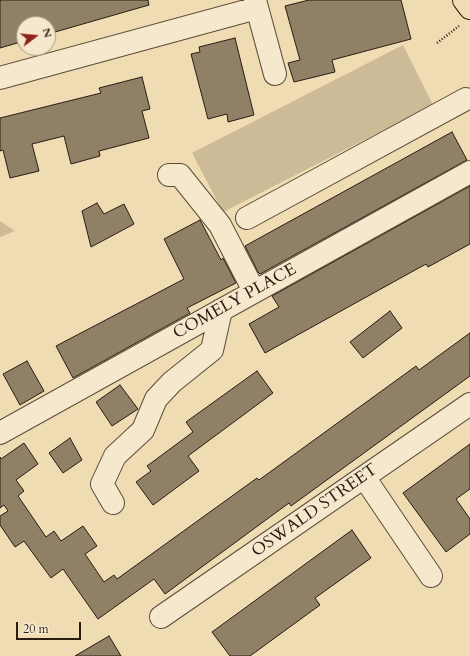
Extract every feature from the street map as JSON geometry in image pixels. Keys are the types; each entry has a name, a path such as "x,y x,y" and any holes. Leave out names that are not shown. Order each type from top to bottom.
{"main road":[{"path":"464,0 467,15"}],"street":[{"path":"0,78 256,4 275,74"},
{"path":"247,218 466,99"},
{"name":"COMELY PLACE","path":"0,432 470,172"},
{"path":"169,175 180,175 220,225 254,291"},
{"path":"113,503 102,484 115,456 143,430 156,399 172,382 212,350 221,310"},
{"name":"OSWALD STREET","path":"161,617 470,404"},
{"path":"364,477 431,576"}],"path":[{"path":"437,43 467,15"}],"shaded area":[{"path":"403,45 433,105 223,212 192,153"},
{"path":"0,221 15,231 0,237"}],"building":[{"path":"0,0 148,0 149,5 56,32 56,16 16,16 16,43 0,48"},
{"path":"309,0 401,0 411,39 332,60 335,72 294,82 288,63 300,60 285,6"},
{"path":"235,38 254,115 228,122 227,114 208,119 191,54 200,52 199,47"},
{"path":"142,77 150,109 142,111 149,138 99,151 100,156 71,164 64,136 32,144 39,171 10,178 3,150 0,151 0,118 101,93 99,88"},
{"path":"452,132 467,160 260,274 258,272 245,246"},
{"path":"470,186 470,244 428,267 426,264 265,353 249,324 279,307 272,296"},
{"path":"97,203 104,214 124,204 134,224 91,247 82,211"},
{"path":"200,220 221,260 223,258 236,283 187,308 190,313 73,378 56,346 184,279 164,239"},
{"path":"390,311 402,328 363,358 350,342"},
{"path":"470,333 470,376 291,506 289,503 165,594 154,579 98,619 63,569 51,578 24,541 15,547 0,525 0,516 8,511 4,505 0,508 0,457 1,459 24,443 38,464 16,480 24,491 18,496 46,537 54,531 61,541 83,526 97,546 85,554 104,582 114,575 117,579 257,478 259,480 416,366 419,370"},
{"path":"27,361 44,391 20,405 3,374"},
{"path":"257,371 273,393 188,456 199,471 153,505 136,482 151,471 147,466 193,432 186,422"},
{"path":"120,385 138,409 112,426 96,402"},
{"path":"70,438 82,460 63,473 49,453"},
{"path":"470,444 470,489 456,499 470,519 470,534 446,552 403,493"},
{"path":"352,530 371,558 315,598 320,605 250,656 230,656 212,632"},
{"path":"109,636 121,656 75,656"}]}
